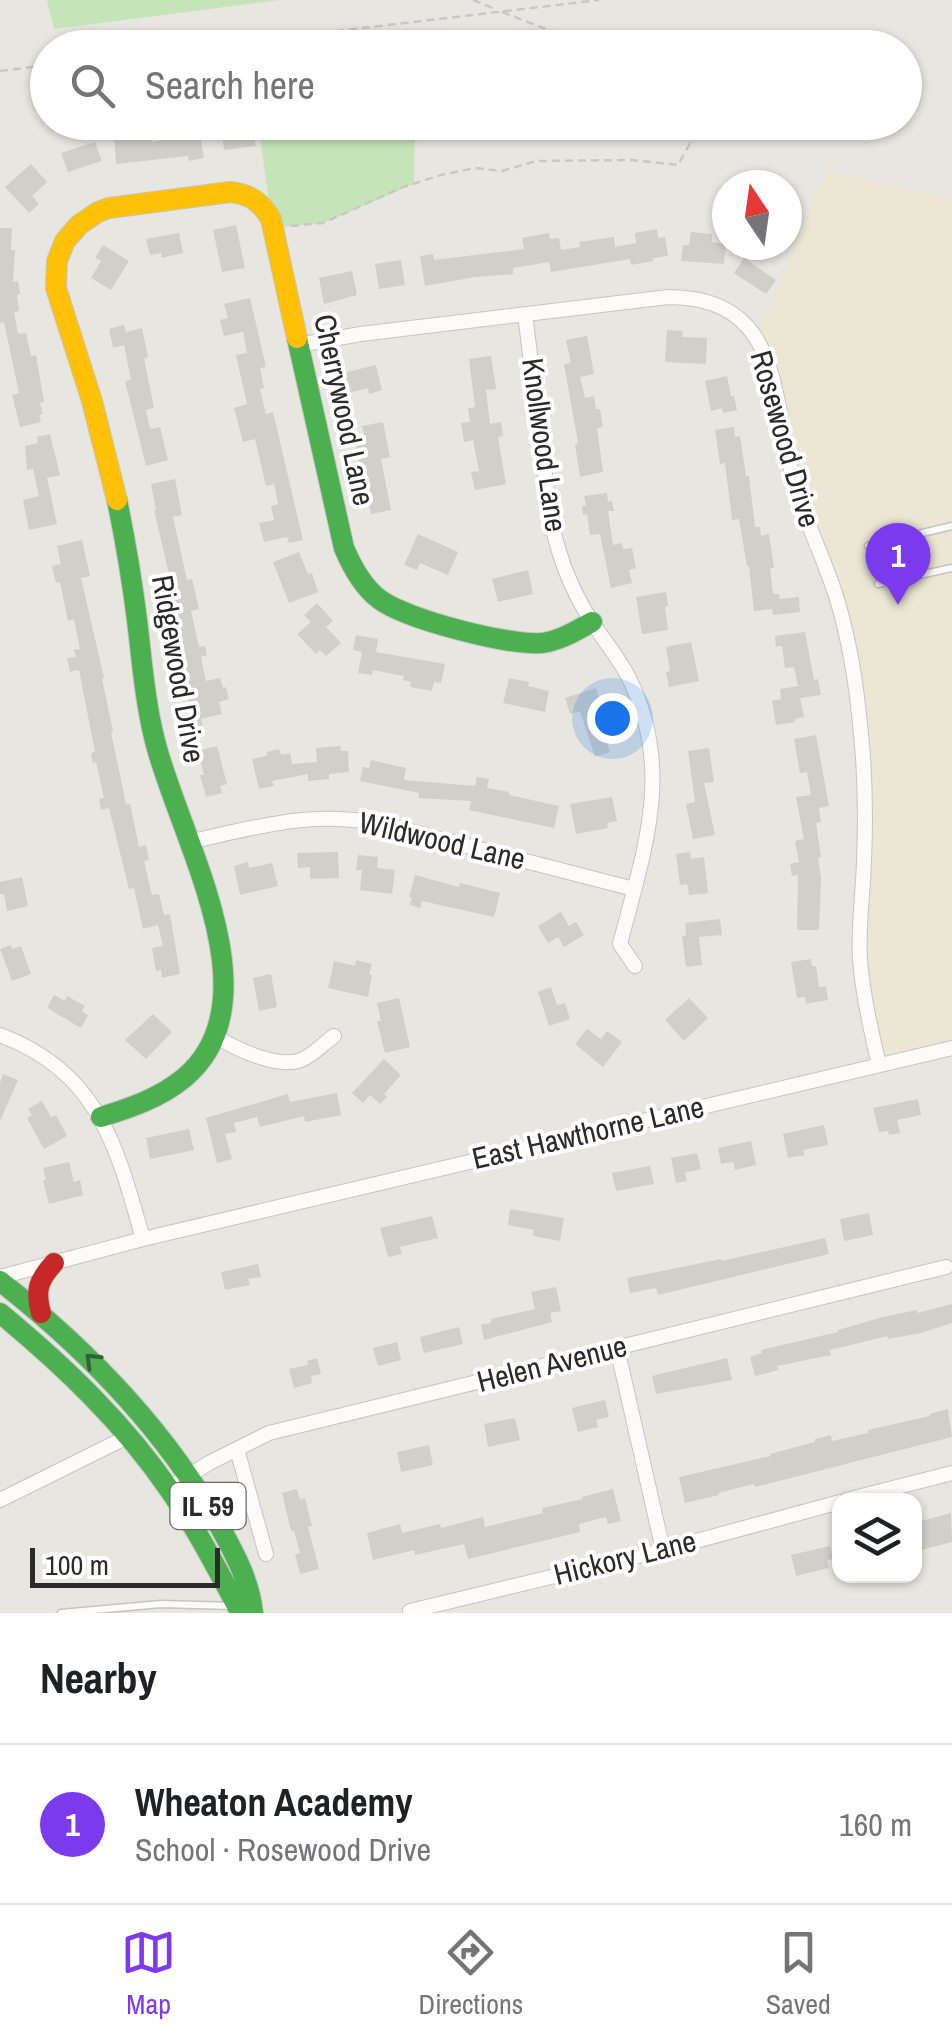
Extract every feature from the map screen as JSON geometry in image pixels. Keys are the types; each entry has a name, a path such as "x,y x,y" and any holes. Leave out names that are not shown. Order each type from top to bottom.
{"street":[{"name":"Cherrywood Lane","path":"72,232 92,214 109,208 230,192 250,194 267,212 273,228 344,548 363,583 383,602 421,617 526,643 549,642 592,622"},
{"name":"Ridgewood Drive","path":"72,232 65,238 56,263 56,292 87,381 111,471 129,562 151,721 210,910 223,973 223,1004 216,1036 190,1072 173,1088 147,1102 100,1117"},
{"name":"Rosewood Drive","path":"299,345 668,297 685,297 726,309 746,326 765,352 774,378 794,482 836,597 852,659 864,790 860,960 880,1065"},
{"name":"Knollwood Lane","path":"525,314 552,522 565,568 592,622 628,677 650,744 651,816 620,944 635,966"},
{"name":"Wildwood Lane","path":"188,842 296,819 351,818 634,889"},
{"path":"0,1034 37,1051 78,1087 100,1117 124,1174 143,1239"},
{"path":"216,1036 238,1050 274,1061 300,1061 334,1036"},
{"name":"East Hawthorne Lane","path":"0,1279 143,1239 952,1048"},
{"path":"41,1313 38,1280 54,1263"},
{"name":"Helen Avenue","path":"169,1488 269,1433 946,1268"},
{"name":"IL 59","path":"0,1279 87,1355 140,1410 189,1474 252,1592 245,1611"},
{"name":"IL 59","path":"0,1314 81,1384 128,1436 169,1488 245,1611"},
{"path":"618,1348 663,1550"},
{"path":"0,1500 128,1436"},
{"path":"237,1449 266,1554"},
{"name":"Hickory Lane","path":"874,1493 952,1473"},
{"name":"Hickory Lane","path":"410,1611 663,1550 832,1504"}],"lane":[{"path":"868,546 952,526"},
{"path":"878,584 952,568"},
{"path":"60,1613 142,1605 245,1611"}],"path":[{"path":"473,0 550,30"},
{"path":"338,30 599,0"},
{"path":"0,71 30,67"},
{"path":"273,228 323,222 403,187 475,168 502,171 536,161 632,160 678,165 692,140"}],"shaded area":[{"path":"827,170 952,199 952,1042 883,1059 869,1005 864,940 865,729 807,510 781,388 760,330 789,260 802,260 802,230"}],"green space":[{"path":"47,0 280,0 54,29"},
{"path":"260,140 415,140 414,184 323,223 273,228"}],"building":[{"path":"114,140 201,140 204,158 189,161 188,156 116,164"},
{"path":"223,140 254,140 256,146 224,150"},
{"path":"95,142 102,161 68,172 61,153"},
{"path":"31,164 47,182 32,196 39,204 29,213 5,187"},
{"path":"236,225 245,268 222,272 213,230"},
{"path":"0,228 12,228 13,282 18,281 20,294 19,311 14,312 18,334 26,333 31,356 36,355 44,402 40,403 41,422 20,427 12,395 19,393 4,322 0,323"},
{"path":"657,229 658,238 665,237 668,256 653,261 631,265 630,259 551,272 549,262 513,268 513,274 425,286 420,256 433,254 434,260 524,249 522,238 549,233 550,239 559,238 561,250 580,247 579,242 614,237 615,247 636,243 635,233"},
{"path":"691,232 712,234 712,260 724,260 724,264 681,261 683,245 689,245"},
{"path":"179,233 183,253 162,258 161,253 150,255 146,239"},
{"path":"103,245 129,261 111,290 91,278 101,261 95,258"},
{"path":"401,260 405,285 379,289 375,264"},
{"path":"743,260 747,260 776,280 766,294 734,273"},
{"path":"352,271 357,295 324,304 319,278"},
{"path":"250,298 266,367 260,368 264,388 260,389 266,414 273,412 303,540 289,543 287,537 264,542 259,523 274,520 271,506 278,504 274,484 266,486 255,439 243,442 234,408 247,404 236,355 247,353 243,332 224,336 220,320 228,318 224,304"},
{"path":"124,325 126,332 142,328 154,408 146,410 150,429 160,427 168,460 146,466 125,381 131,380 124,345 113,348 109,329"},
{"path":"667,330 683,331 682,337 707,338 706,364 665,362"},
{"path":"587,336 594,374 580,377 585,398 594,396 596,409 600,409 603,427 597,428 603,472 580,477 564,364 571,363 566,340"},
{"path":"491,356 496,389 486,390 490,424 501,422 503,436 498,437 506,484 475,490 471,472 479,471 473,440 464,442 461,423 470,422 468,408 475,407 469,359"},
{"path":"376,365 382,390 369,394 368,388 344,394 339,374"},
{"path":"727,376 737,410 711,411 705,381"},
{"path":"383,422 390,457 381,459 391,510 371,514 356,445 365,443 362,426"},
{"path":"734,427 735,437 740,436 749,476 755,527 760,527 761,536 769,534 773,594 779,594 780,599 799,597 800,612 773,615 772,609 754,611 739,519 732,520 725,463 720,464 715,430"},
{"path":"50,434 60,475 47,478 57,524 29,530 23,500 39,496 33,469 27,470 25,446"},
{"path":"175,479 182,515 173,517 187,580 192,579 199,609 191,611 199,647 205,646 207,655 201,657 206,681 220,678 229,699 219,702 222,714 201,719 203,725 188,728 184,709 190,707 169,600 175,599 151,484"},
{"path":"607,493 614,511 608,511 613,545 622,543 623,549 632,548 636,568 629,570 632,583 611,588 600,534 590,535 582,506 586,506 584,496"},
{"path":"418,534 458,552 448,575 420,563 417,570 404,565"},
{"path":"82,540 90,576 81,578 104,678 126,804 130,804 139,847 146,845 149,860 144,861 152,895 159,894 164,915 170,914 180,974 162,978 161,970 156,971 152,948 163,946 158,925 143,929 109,808 101,810 99,799 104,798 91,753 95,752 79,670 70,672 67,658 76,657 74,650 80,649 74,619 68,621 60,582 56,583 52,566 61,564 57,546"},
{"path":"299,552 318,592 289,603 273,562"},
{"path":"528,570 533,594 498,602 492,579"},
{"path":"666,592 668,630 642,634 636,597"},
{"path":"317,603 333,621 326,627 341,643 326,656 320,650 316,654 297,634 311,622 304,615"},
{"path":"805,632 814,680 818,679 821,695 800,698 804,717 776,725 772,701 781,699 780,689 798,686 794,667 785,668 782,646 776,647 775,636"},
{"path":"356,635 378,639 376,652 445,664 441,683 434,682 432,691 410,687 411,682 403,680 404,676 373,670 372,675 358,673 362,652 353,650"},
{"path":"691,642 699,681 669,687 666,647"},
{"path":"509,678 549,691 545,712 503,703"},
{"path":"596,688 612,738 606,740 610,752 595,757 580,711 570,714 565,698"},
{"path":"816,735 829,806 819,808 821,822 816,823 821,857 819,930 797,930 798,875 792,876 790,864 799,862 795,841 804,839 796,797 811,795 807,772 800,773 794,739"},
{"path":"217,746 227,784 220,786 222,793 206,797 198,751"},
{"path":"340,746 341,751 348,751 349,772 308,781 308,774 272,781 274,786 259,789 252,759 279,749 281,755 290,753 292,764 317,762 316,748"},
{"path":"709,748 714,782 704,783 715,835 693,839 686,804 695,802 688,751"},
{"path":"371,760 406,768 404,780 475,786 477,777 489,779 487,788 559,806 554,828 469,810 471,801 419,798 419,793 360,781 363,767 369,768"},
{"path":"612,797 617,821 607,823 608,828 576,834 570,804"},
{"path":"338,852 339,878 310,879 310,867 298,868 297,853"},
{"path":"690,852 691,859 704,857 708,893 689,895 687,884 680,885 676,854"},
{"path":"358,855 378,857 377,868 395,870 392,894 360,890 362,870 356,870"},
{"path":"248,862 249,868 272,863 278,886 240,895 234,866"},
{"path":"415,875 500,893 494,917 422,901 420,908 410,905"},
{"path":"22,877 28,906 7,911 0,882"},
{"path":"561,912 569,926 576,922 584,935 564,947 558,937 548,943 538,926"},
{"path":"720,919 722,935 699,937 702,965 686,967 682,936 686,936 685,923"},
{"path":"11,945 12,949 21,946 31,974 12,981 0,949"},
{"path":"811,959 819,987 826,986 828,1000 806,1004 805,997 797,998 791,962"},
{"path":"356,960 372,964 368,997 328,988 334,961 355,966"},
{"path":"271,974 277,1007 259,1011 253,978"},
{"path":"551,987 557,1005 565,1003 570,1019 549,1026 538,992"},
{"path":"54,995 65,1001 67,996 85,1006 82,1011 88,1015 81,1028 47,1008"},
{"path":"399,998 410,1047 385,1053 377,1003"},
{"path":"689,998 708,1018 684,1041 665,1020"},
{"path":"153,1014 172,1032 146,1059 125,1040"},
{"path":"587,1029 601,1039 607,1031 622,1042 603,1067 575,1044"},
{"path":"384,1059 401,1075 380,1104 370,1095 363,1103 352,1093"},
{"path":"3,1074 18,1080 0,1121 0,1083"},
{"path":"337,1093 341,1115 305,1122 304,1116 260,1127 257,1117 234,1123 236,1132 225,1134 232,1159 217,1163 206,1118 288,1094 290,1102"},
{"path":"918,1099 921,1115 897,1120 900,1133 879,1132 873,1108"},
{"path":"42,1101 51,1117 56,1115 67,1136 44,1149 27,1118 32,1115 28,1109"},
{"path":"824,1125 828,1145 788,1158 783,1134"},
{"path":"189,1129 194,1150 150,1159 146,1138"},
{"path":"751,1141 756,1165 735,1170 733,1162 721,1164 718,1148"},
{"path":"697,1153 701,1169 685,1173 687,1181 676,1183 671,1158"},
{"path":"69,1162 74,1182 80,1180 83,1195 49,1204 43,1168"},
{"path":"650,1166 654,1184 616,1191 612,1173"},
{"path":"510,1209 564,1218 560,1241 533,1236 534,1230 508,1225"},
{"path":"869,1213 873,1235 844,1241 840,1219"},
{"path":"432,1216 438,1238 400,1247 402,1254 388,1257 380,1228"},
{"path":"825,1238 829,1254 658,1295 656,1288 630,1293 627,1278"},
{"path":"258,1264 261,1277 248,1279 250,1285 225,1290 221,1272"},
{"path":"556,1287 561,1311 550,1313 552,1322 484,1340 481,1325 535,1309 531,1292"},
{"path":"952,1304 952,1323 921,1333 888,1339 887,1336 830,1350 831,1355 777,1366 778,1370 755,1376 750,1357 762,1353 761,1350 883,1317"},
{"path":"459,1327 463,1344 424,1353 420,1337"},
{"path":"397,1342 401,1360 378,1366 373,1348"},
{"path":"317,1358 321,1374 311,1376 312,1383 294,1388 289,1369 308,1365 307,1361"},
{"path":"727,1358 732,1380 656,1394 652,1376"},
{"path":"605,1400 609,1417 596,1420 598,1427 578,1432 572,1408"},
{"path":"948,1409 952,1437 685,1503 679,1477 771,1456 831,1435 832,1441 868,1433"},
{"path":"515,1418 520,1440 488,1447 484,1424"},
{"path":"429,1445 433,1465 401,1472 397,1452"},
{"path":"297,1489 300,1500 305,1498 319,1569 300,1574 295,1554 300,1553 282,1493"},
{"path":"613,1489 621,1521 608,1524 606,1517 579,1524 580,1532 468,1559 464,1544 373,1560 367,1533 400,1524 402,1533 440,1524 441,1528 483,1517 485,1527 543,1513 542,1508"},
{"path":"951,1513 952,1542 922,1550 922,1521"},
{"path":"830,1546 832,1559 827,1560 829,1568 796,1576 791,1555"}],"traffic: fast":[{"path":"297,338 344,548 358,576 373,594 392,607 458,630 527,643 549,642 592,622"},
{"path":"101,1117 155,1097 184,1078 211,1045 222,1006 222,962 213,916 152,726 117,500"},
{"path":"0,1281 94,1363 175,1457 231,1547 245,1579 253,1613"},
{"path":"0,1313 70,1375 133,1442 180,1506 244,1613"}],"traffic: slow":[{"path":"117,500 92,401 56,288 57,261 65,241 79,225 109,208 230,192 249,197 271,219 297,338"}],"traffic: jam":[{"path":"41,1313 39,1286 54,1263"}],"place":[{"name":"Wheaton Academy","path":"898,605"}]}
